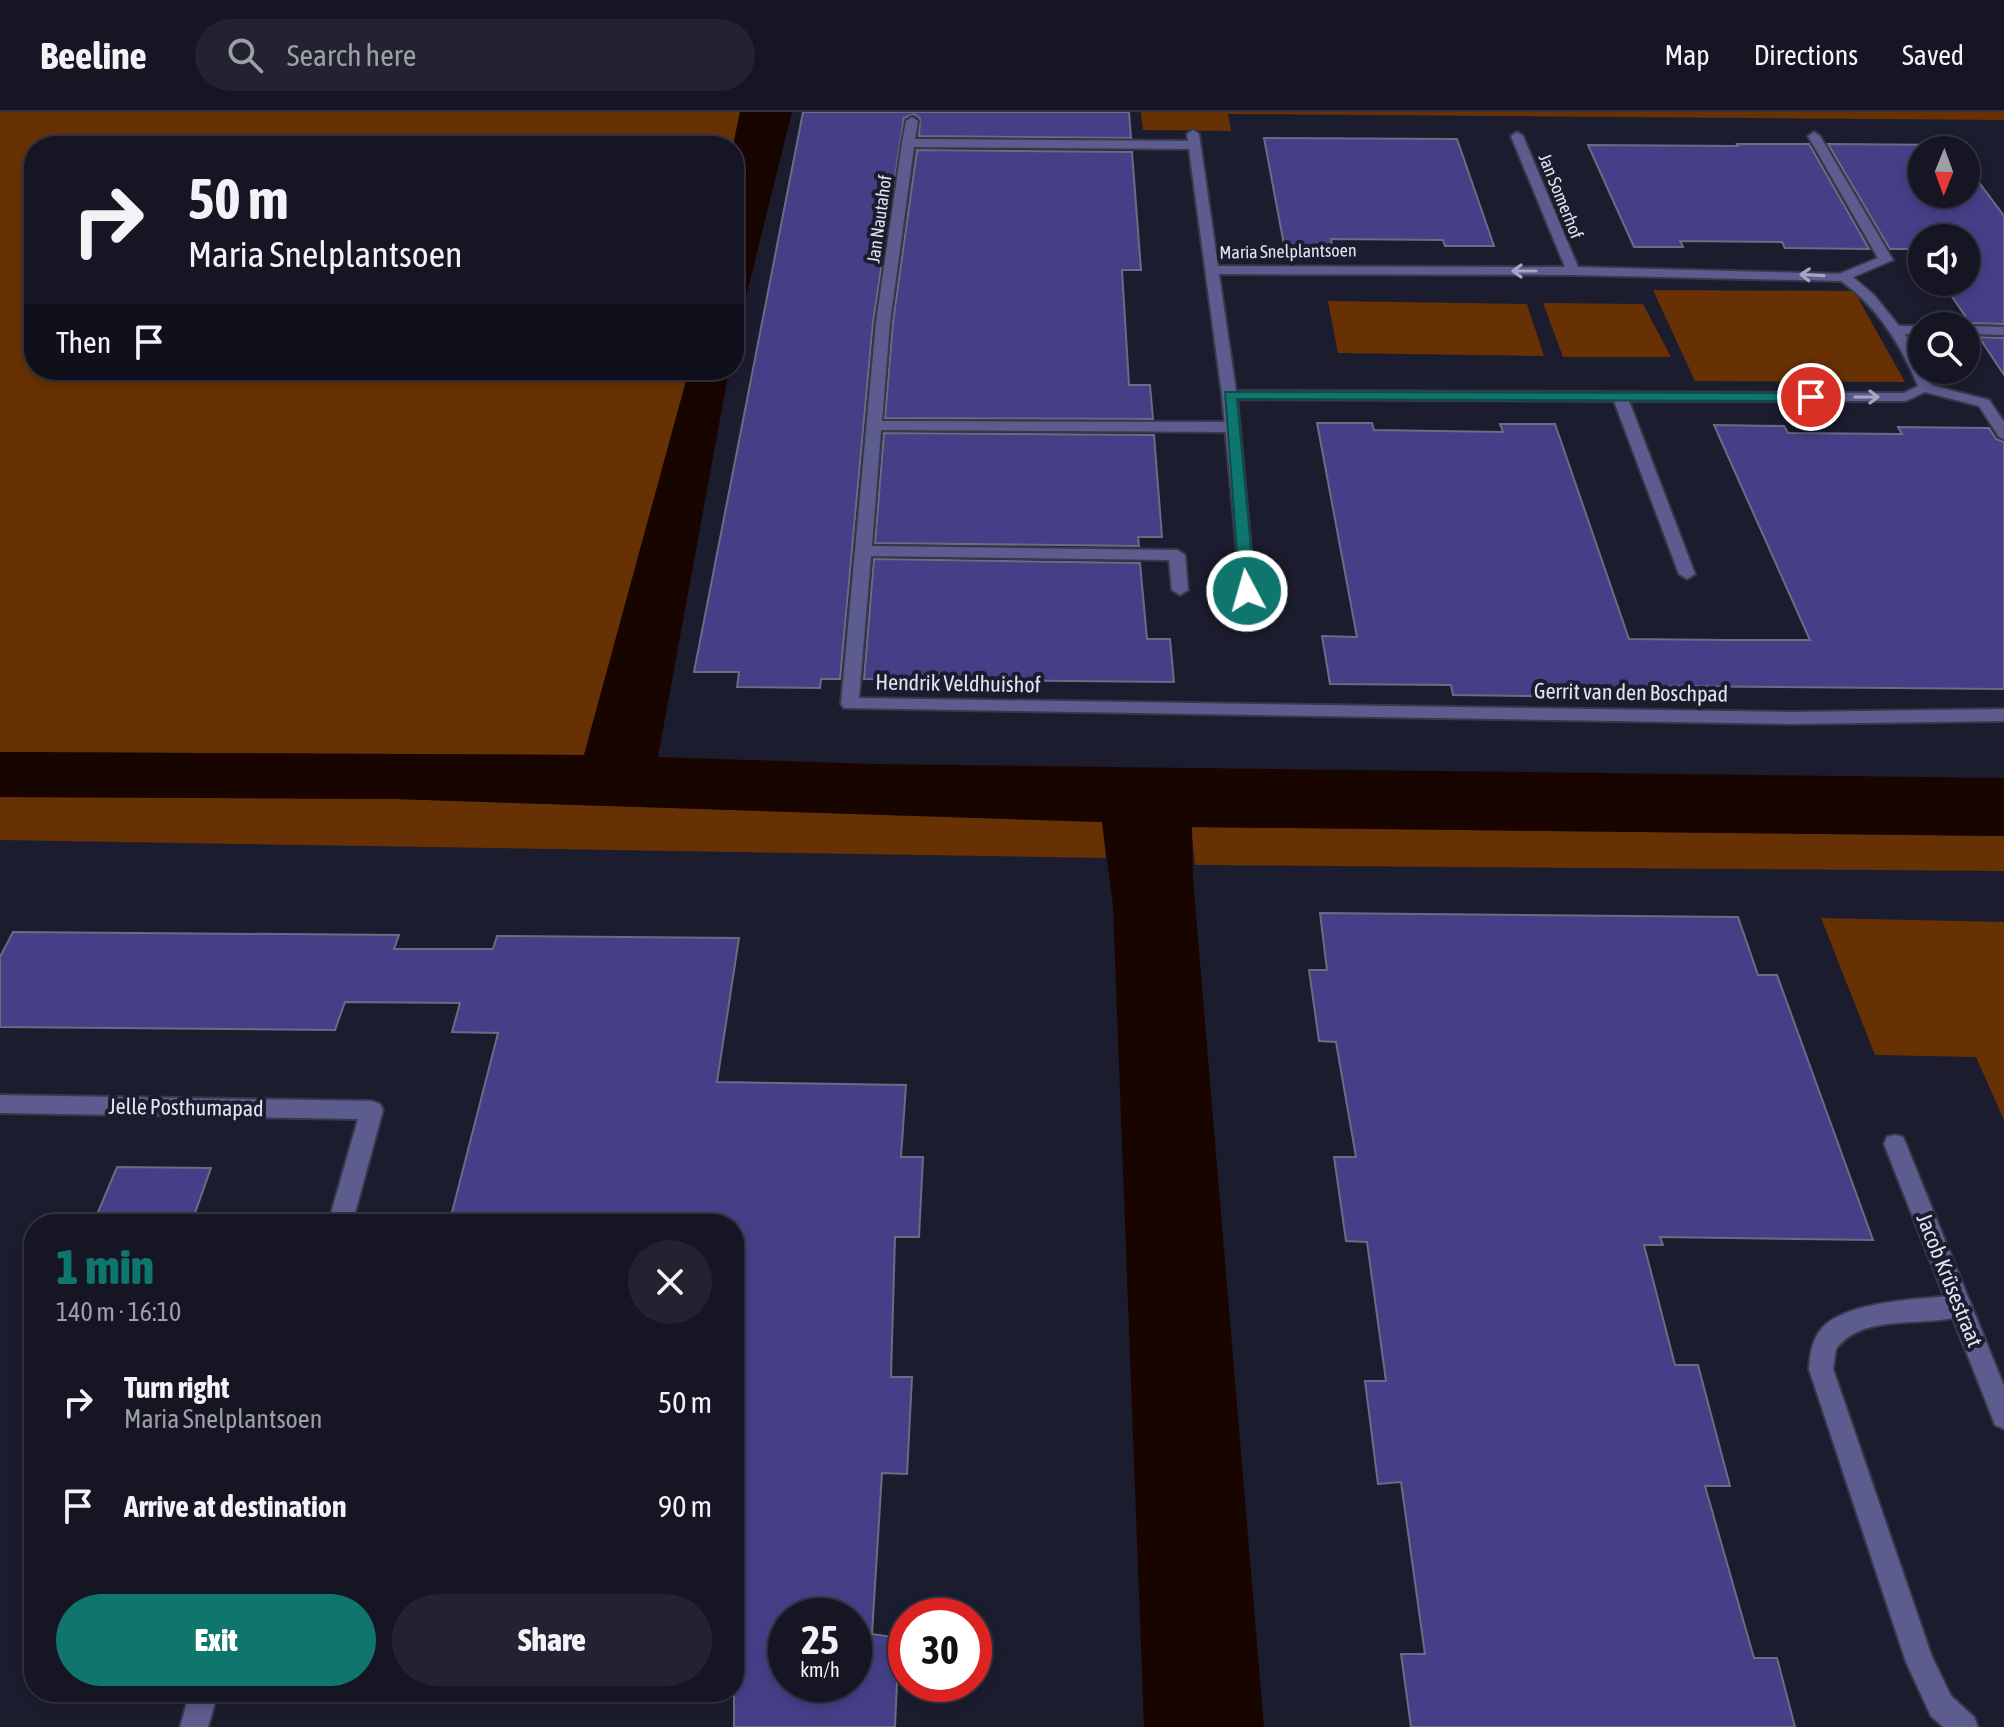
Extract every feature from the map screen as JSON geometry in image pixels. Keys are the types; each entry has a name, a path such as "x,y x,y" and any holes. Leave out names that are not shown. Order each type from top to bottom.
{"street":[{"name":"Jan Nautahof","path":"883,322 912,121"},
{"name":"Jan Somerhof","path":"1517,136 1573,271"},
{"path":"1814,136 1886,260 1844,277"},
{"path":"908,143 1193,140 1211,270"},
{"name":"Maria Snelplantsoen","path":"1229,395 1211,270 1573,271 1844,277"},
{"path":"1844,277 1863,288 1894,330 1926,388"},
{"name":"Hendrik Veldhuishof","path":"883,322 850,704 1257,710"},
{"path":"1894,330 1908,330"},
{"path":"1980,330 2004,331"},
{"path":"1247,591 1229,395 1906,397 1926,388 1984,403 2004,434"},
{"path":"1620,397 1687,574"},
{"path":"874,425 1231,427"},
{"path":"863,551 1177,555 1180,590"},
{"name":"Gerrit van den Boschpad","path":"1257,710 1791,718 2004,715"},
{"name":"Jelle Posthumapad","path":"0,1104 372,1110 343,1214"},
{"name":"Jacob Krüsestraat","path":"1895,1144 1960,1306 1997,1384 2004,1417"},
{"path":"1960,1306 1869,1317 1840,1328 1825,1342 1821,1369 1920,1662 1941,1706 1964,1727"},
{"path":"194,1727 201,1702"}],"shaded area":[{"path":"0,112 740,112 735,136 24,136 24,380 686,380 584,755 0,752"},
{"path":"740,112 792,112 744,305 744,136 735,136"},
{"path":"1141,112 2004,112 2004,120 1228,114 1231,131 1143,130"},
{"path":"1653,290 1854,291 1905,382 1695,381"},
{"path":"1328,301 1527,304 1544,356 1338,353"},
{"path":"1543,303 1643,304 1671,357 1563,357"},
{"path":"686,380 727,380 658,757 874,764 2004,778 2004,836 1192,827 1193,879 1264,1727 1144,1727 1113,906 1102,822 396,799 0,797 0,752 584,755"},
{"path":"0,797 396,799 1102,822 1106,858 0,840"},
{"path":"1191,827 2004,836 2004,871 1195,865"},
{"path":"1821,918 2004,922 2004,1120 1976,1057 1875,1055"}],"building":[{"path":"803,112 1129,112 1131,138 919,136 920,118 914,114 904,118 873,322 840,679 821,679 820,688 737,687 739,672 694,672"},
{"path":"1264,138 1457,139 1494,246 1445,246 1443,240 1331,239 1332,246 1284,245"},
{"path":"1809,144 1869,249 1785,248 1782,242 1680,241 1683,247 1634,247 1588,145"},
{"path":"1828,144 1908,145 1908,208 1980,208 1980,184 2004,216 2004,324 1980,323 1980,312 1962,312 1952,296 1980,296 1980,224 1908,224 1908,249 1890,249"},
{"path":"917,150 1132,152 1141,270 1122,270 1129,385 1150,385 1153,419 885,418 893,322"},
{"path":"1980,337 2004,338 2004,375 1980,339"},
{"path":"1317,423 1372,423 1374,430 1503,432 1500,424 1555,424 1629,639 1727,640 1810,640 1714,425 1784,426 1788,433 1902,434 1898,427 1989,428 1996,439 2004,442 2004,689 1650,686 1653,697 1453,695 1451,685 1330,684 1322,636 1357,637"},
{"path":"884,433 1154,435 1162,537 1138,537 1139,546 875,543"},
{"path":"874,559 1140,563 1147,639 1170,639 1174,682 864,679"},
{"path":"1320,913 1738,917 1758,975 1777,975 1873,1240 1660,1237 1663,1245 1644,1245 1675,1365 1698,1365 1730,1486 1705,1486 1754,1658 1777,1658 1795,1727 1411,1727 1401,1654 1425,1654 1401,1482 1378,1484 1365,1381 1386,1381 1367,1242 1346,1241 1334,1157 1356,1157 1336,1042 1319,1041 1309,970 1327,970"},
{"path":"13,932 399,935 394,949 493,949 497,936 739,938 717,1082 906,1085 901,1157 923,1157 919,1237 895,1237 891,1377 912,1377 907,1474 882,1473 872,1634 888,1636 888,1702 896,1702 895,1727 734,1727 734,1702 744,1702 744,1214 452,1214 498,1033 452,1032 460,1003 345,1002 335,1030 0,1027 0,957"},
{"path":"117,1167 211,1168 195,1214 97,1214"}],"route":[{"path":"1247,591 1229,395 1811,397"}]}
